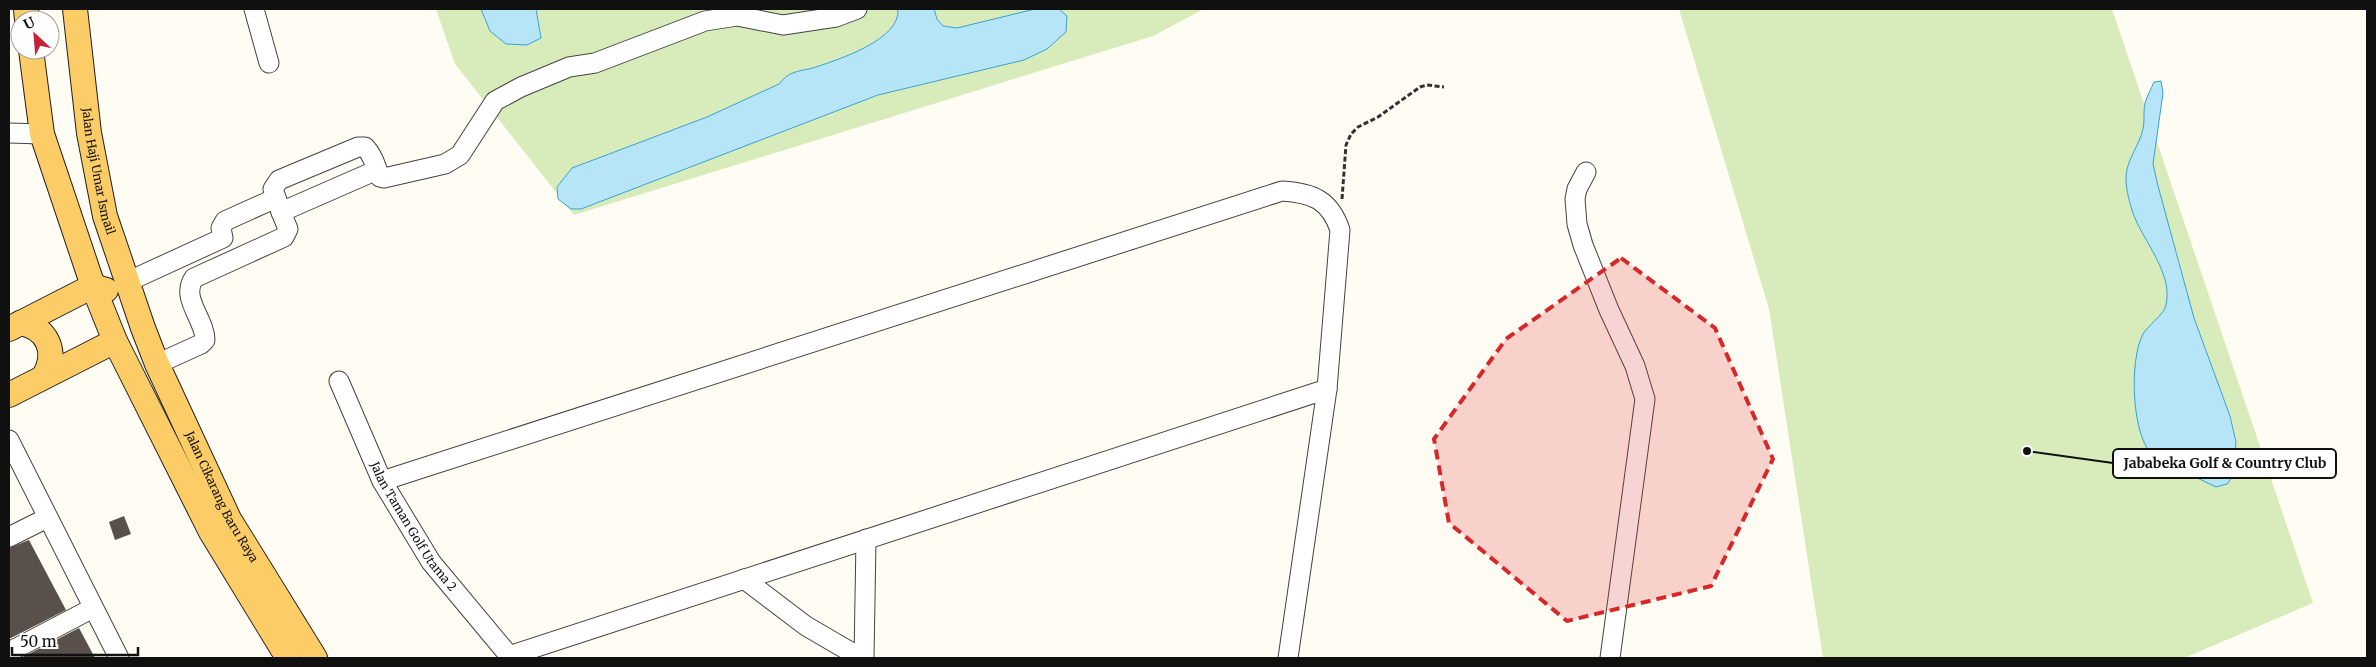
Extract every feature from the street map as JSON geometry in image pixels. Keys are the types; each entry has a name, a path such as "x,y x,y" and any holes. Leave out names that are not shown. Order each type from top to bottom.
{"main road":[{"name":"Jalan Haji Umar Ismail","path":"75,9 89,133 105,216 140,322"},
{"path":"9,395 115,341 93,286 42,134 32,60"},
{"path":"15,326 93,286 116,294 140,322"},
{"name":"Jalan Cikarang Baru Raya","path":"140,322 157,364 229,519 315,658"},
{"path":"15,326 39,330 46,337 51,357 44,376"},
{"name":"Jalan Cikarang Baru Raya","path":"115,341 211,532 288,658"}],"street":[{"path":"254,9 269,63"},
{"path":"157,364 201,344 205,340 189,293 189,284 194,278 284,237 288,230 273,189 279,180 358,147 365,147 370,152 380,177 384,178 445,164 460,155 495,101 521,87 569,67 595,63 705,21 737,16 783,25 836,17 857,9"},
{"path":"9,133 42,134"},
{"path":"232,260 221,228 225,221 278,205 377,170"},
{"path":"1586,172 1577,189 1575,200 1577,224 1583,245 1641,380 1645,399 1610,658"},
{"path":"382,481 1282,192 1301,192 1323,201 1334,214 1340,230 1326,389 1288,658"},
{"path":"127,282 223,238"},
{"name":"Jalan Taman Golf Utama 2","path":"339,381 382,481 431,562 510,657"},
{"path":"510,657 1326,389"},
{"path":"9,440 119,658"},
{"path":"9,538 47,518"},
{"path":"744,579 806,626 862,658 866,539"},
{"path":"9,652 93,608"}],"path":[{"path":"1340,230 1346,145 1351,134 1358,127 1378,117 1420,87 1427,85 1444,87"}],"highlighted area":[{"path":"1621,258 1715,328 1773,459 1711,586 1567,621 1449,523 1434,439 1506,339"}],"green space":[{"path":"436,9 1204,9 1153,36 574,215 455,64"},
{"path":"1679,9 2112,9 2313,603 2184,658 1823,658 1769,309"}],"water":[{"path":"481,9 536,9 541,38 527,45 506,44 490,31"},
{"path":"898,9 934,9 937,19 943,26 957,28 1035,9 1059,9 1067,16 1066,32 1047,49 1024,60 878,95 581,209 571,209 558,199 557,187 572,168 707,117 779,84 793,73 813,68 866,47 889,30 896,20"},
{"path":"2161,81 2163,93 2153,164 2194,318 2230,416 2236,442 2233,476 2227,484 2216,487 2154,457 2146,447 2137,416 2134,379 2139,346 2145,331 2164,310 2167,296 2166,283 2162,271 2137,224 2129,201 2126,173 2143,129 2146,100 2154,82"}],"building":[{"path":"124,516 131,534 115,540 109,522"},
{"path":"29,540 66,610 9,639 9,548"},
{"path":"79,628 95,658 21,658"}],"place":[{"name":"Jababeka Golf & Country Club","path":"2027,451"}]}
